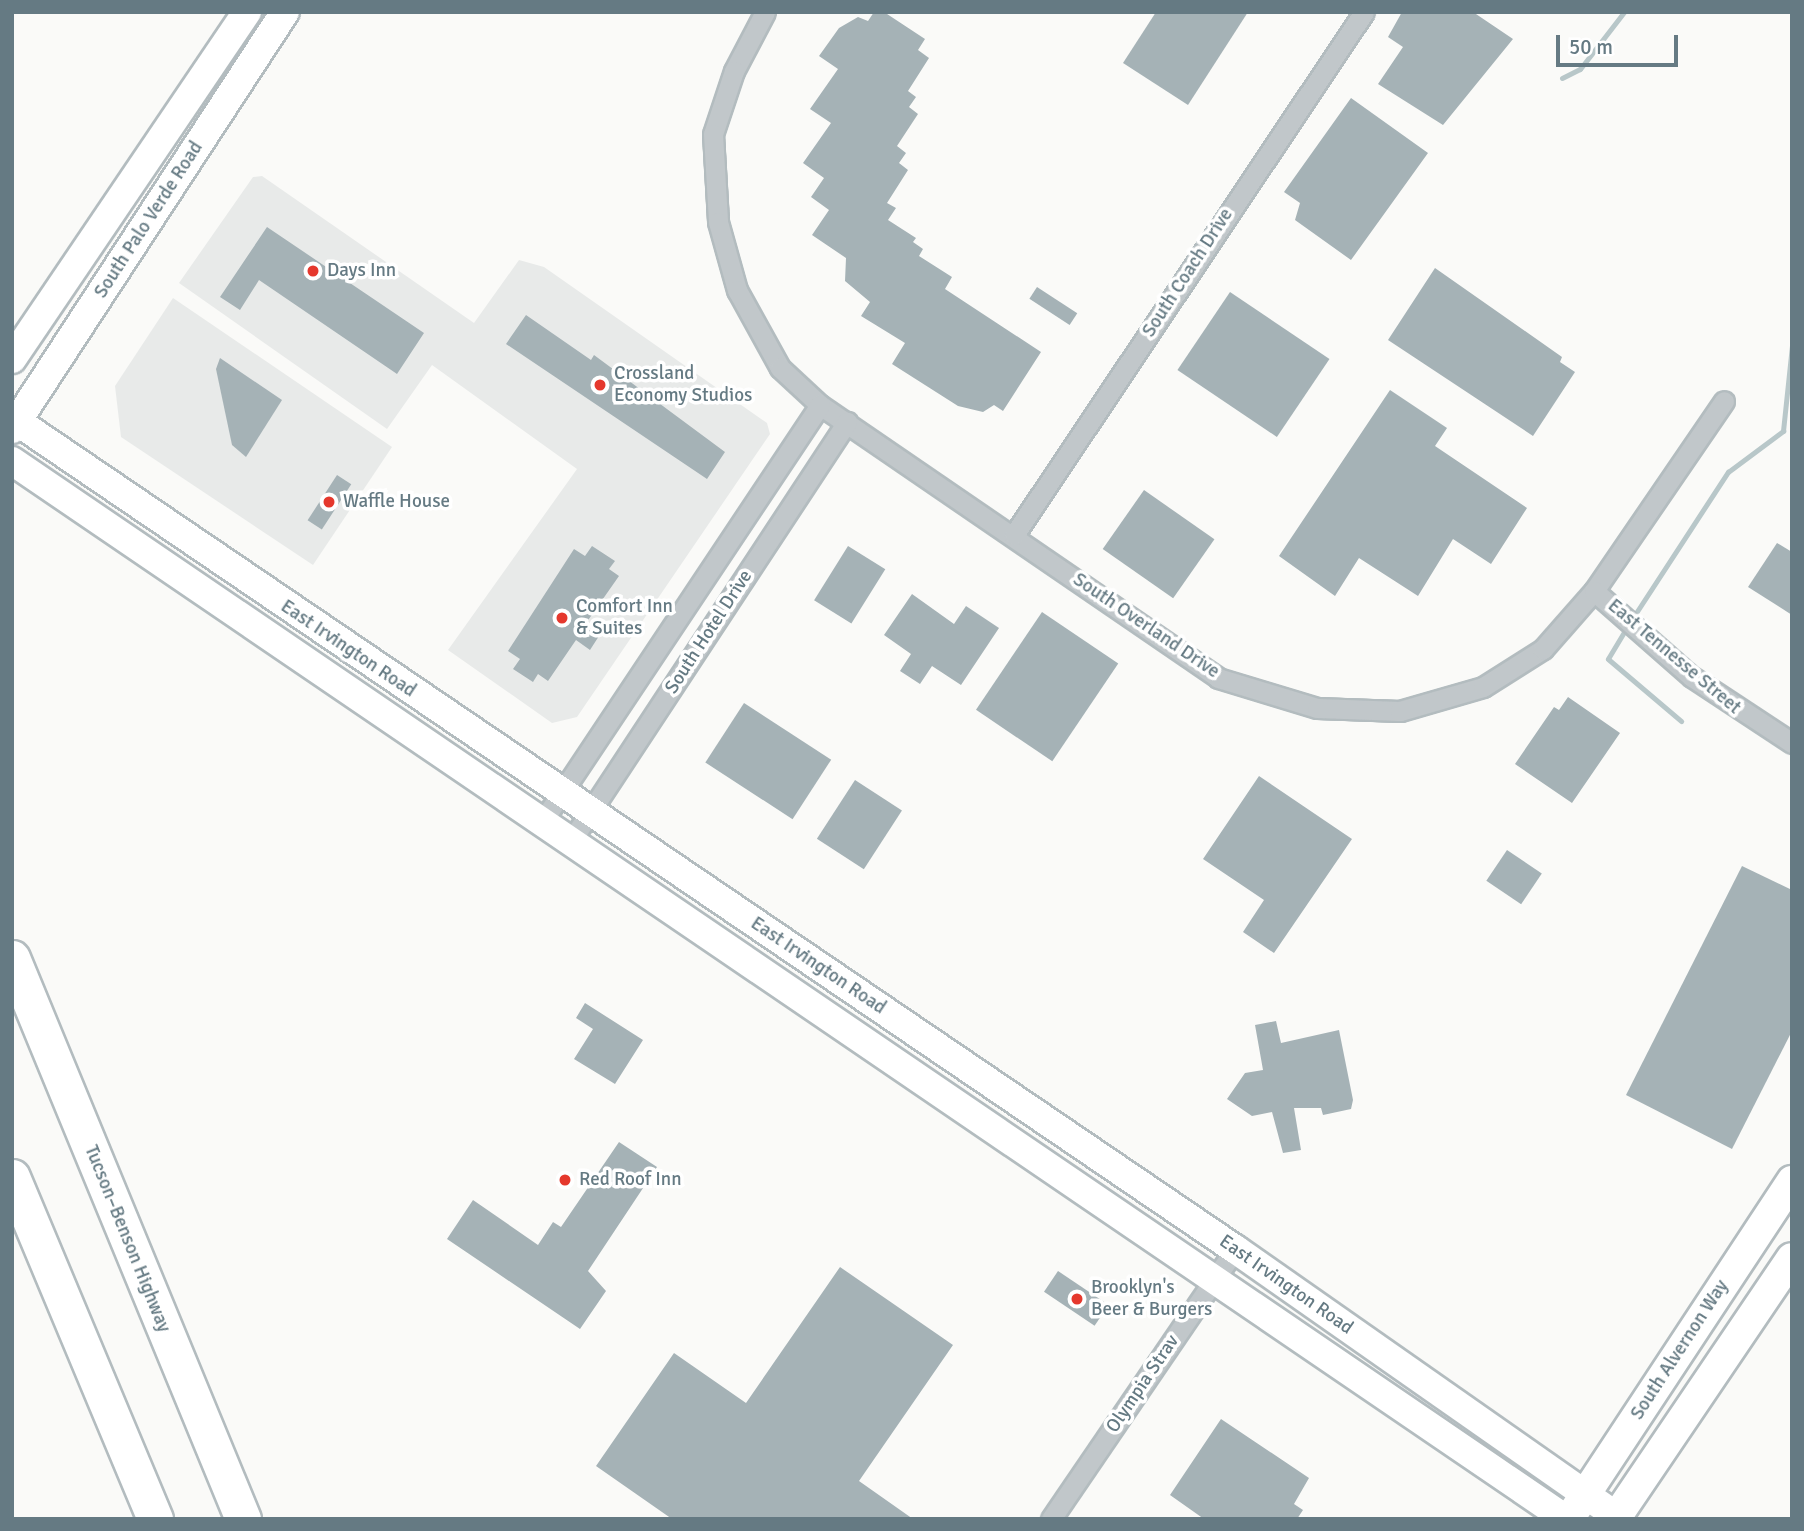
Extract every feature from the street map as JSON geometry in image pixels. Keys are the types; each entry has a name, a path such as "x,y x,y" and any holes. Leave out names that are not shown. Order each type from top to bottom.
{"highway":[{"name":"Tucson–Benson Highway","path":"12,958 243,1519"},
{"path":"12,1178 146,1519"},
{"path":"12,1178 155,1519"}],"main road":[{"name":"South Palo Verde Road","path":"12,359 247,12"},
{"name":"South Palo Verde Road","path":"14,423 285,12"},
{"name":"East Irvington Road","path":"14,423 1235,1249 1573,1511"},
{"name":"East Irvington Road","path":"12,461 1214,1280 1573,1511 1617,1518"},
{"name":"South Alvernon Way","path":"1573,1511 1792,1181"},
{"name":"South Alvernon Way","path":"1617,1518 1792,1258"}],"street":[{"name":"South Overland Drive","path":"765,12 734,71 713,134 718,222 739,298 780,368 820,405 1218,678 1317,708 1400,711 1483,687 1543,649 1594,591 1724,401"},
{"name":"South Coach Drive","path":"1014,536 1364,12"},
{"path":"765,547 780,503 826,435 820,405"},
{"name":"South Hotel Drive","path":"542,821 820,405"},
{"name":"South Hotel Drive","path":"571,841 847,422"},
{"name":"East Tennesse Street","path":"1594,591 1732,708 1792,743"},
{"name":"Olympia Strav","path":"1051,1519 1235,1249"}],"shaded area":[{"path":"262,176 474,323 519,260 544,267 767,423 770,434 577,717 552,723 448,650 577,469 432,365 387,429 179,283 253,177"},
{"path":"173,298 392,447 313,565 121,437 115,386"}],"building":[{"path":"874,12 884,12 925,39 918,50 929,58 908,91 916,97 909,107 918,114 897,146 906,153 899,163 908,170 887,203 896,208 888,220 916,238 913,242 923,249 919,256 952,277 945,289 1041,352 1003,411 994,405 983,412 958,406 892,364 905,343 861,316 870,302 845,281 846,258 812,235 829,210 811,197 824,178 803,163 831,123 810,109 838,69 819,56 839,28 858,17 868,21"},
{"path":"1156,12 1248,12 1188,105 1123,63"},
{"path":"1402,12 1473,12 1513,39 1443,125 1378,84 1403,47 1388,37"},
{"path":"1351,98 1428,153 1351,260 1295,220 1300,203 1284,192"},
{"path":"267,227 424,333 397,374 259,280 240,310 220,297"},
{"path":"1435,268 1562,357 1560,362 1575,372 1533,436 1388,340"},
{"path":"1037,287 1077,313 1070,325 1029,299"},
{"path":"1230,292 1329,359 1277,437 1177,370"},
{"name":"Crossland Economy Studios","path":"526,315 591,360 594,355 725,452 707,479 506,344"},
{"path":"220,358 282,400 246,457 232,445 216,369"},
{"path":"1390,390 1447,428 1435,446 1527,508 1491,564 1453,539 1418,596 1359,558 1335,596 1279,556"},
{"name":"Waffle House","path":"337,475 351,484 322,530 308,520"},
{"path":"1144,490 1214,539 1173,598 1103,549"},
{"path":"1777,543 1792,552 1792,615 1748,587"},
{"name":"Comfort Inn & Suites","path":"592,546 615,561 609,569 619,576 584,626 599,636 590,650 576,640 548,681 538,674 533,682 513,669 520,659 508,651 574,549 585,556"},
{"path":"848,546 885,569 851,624 814,600"},
{"path":"912,594 954,624 966,606 999,628 961,685 932,666 920,684 900,671 911,654 884,635"},
{"path":"1042,612 1118,663 1052,761 976,710"},
{"path":"1568,697 1620,733 1572,803 1515,764 1554,707 1559,710"},
{"path":"744,703 831,760 793,819 705,763"},
{"path":"1259,776 1352,839 1274,953 1243,932 1264,900 1203,859"},
{"path":"855,780 902,810 864,869 817,839"},
{"path":"1507,850 1542,873 1521,904 1486,881"},
{"path":"1742,866 1792,890 1792,1031 1732,1149 1626,1095"},
{"path":"585,1003 643,1040 615,1084 574,1059 593,1029 576,1018"},
{"path":"1276,1021 1281,1043 1339,1030 1353,1100 1351,1109 1323,1115 1321,1108 1294,1108 1301,1150 1283,1153 1272,1112 1252,1116 1227,1099 1245,1073 1263,1070 1255,1025"},
{"path":"619,1142 657,1167 588,1271 606,1291 580,1329 447,1239 473,1200 538,1245 553,1222 561,1227"},
{"path":"840,1267 953,1345 859,1481 913,1519 672,1519 596,1466 674,1353 746,1403"},
{"name":"Brooklyn's Beer & Burgers","path":"1058,1271 1109,1305 1095,1326 1044,1292"},
{"path":"1221,1419 1309,1478 1294,1504 1303,1510 1297,1519 1204,1519 1170,1495"}],"waterway":[{"path":"1562,78 1580,69 1624,12"},
{"path":"1632,619 1728,472 1783,431 1792,345"},
{"path":"1627,627 1608,659 1681,721"}],"place":[{"name":"Days Inn","path":"313,271"},
{"name":"Crossland Economy Studios","path":"600,385"},
{"name":"Waffle House","path":"329,502"},
{"name":"Comfort Inn & Suites","path":"562,618"},
{"name":"Red Roof Inn","path":"565,1180"},
{"name":"Brooklyn's Beer & Burgers","path":"1077,1299"}]}
